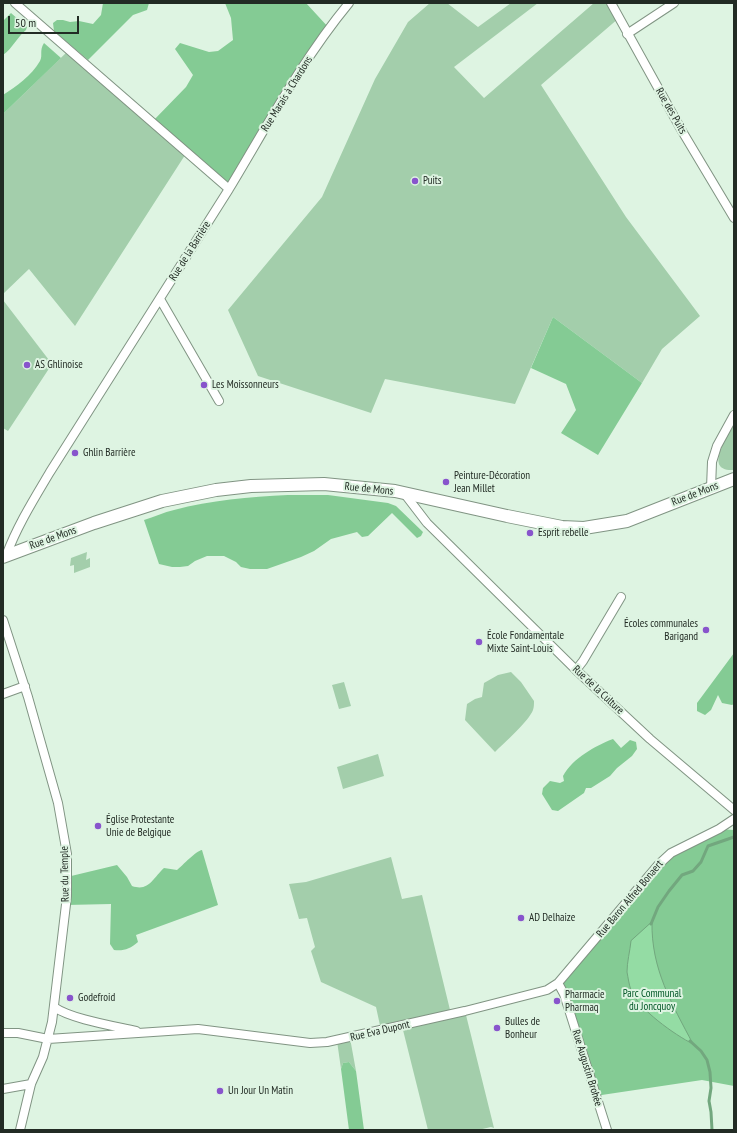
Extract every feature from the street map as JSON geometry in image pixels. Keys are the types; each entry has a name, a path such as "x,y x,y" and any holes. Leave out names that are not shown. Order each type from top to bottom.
{"main road":[{"name":"Rue de Mons","path":"4,556 140,508 174,498 216,490 251,486 324,484 395,491 562,527 584,528 627,521 734,479"}],"street":[{"path":"16,3 229,189"},
{"name":"Rue Marais à Chardons","path":"229,189 304,66 329,28 349,3"},
{"name":"Rue des Puits","path":"610,3 682,131 734,218"},
{"path":"627,34 674,3"},
{"name":"Rue de la Barrière","path":"4,556 28,509 229,189"},
{"path":"160,300 219,401"},
{"path":"710,488 712,462 717,446 734,415"},
{"name":"Rue de la Culture","path":"404,493 427,523 576,670 650,739 734,810"},
{"path":"576,670 583,661 620,597"},
{"name":"Rue du Temple","path":"3,620 25,686 58,803 67,854 67,896 54,1007 48,1039 43,1057 31,1084 20,1130"},
{"path":"3,694 25,686"},
{"name":"Rue Baron Alfred Bonaert","path":"558,983 658,865 671,853 719,829 734,819"},
{"name":"Rue Eva Dupont","path":"3,1032 18,1033 48,1039 198,1029 310,1043 327,1042 497,1003 547,990 558,983"},
{"name":"Rue Augustin Brohée","path":"558,983 564,994 607,1130"},
{"path":"54,1007 60,1012 144,1033"},
{"path":"3,1089 31,1084"}],"shaded area":[{"path":"430,3 447,3 478,27 511,3 538,3 454,67 484,98 594,3 611,3 619,18 541,85 626,217 700,316 662,349 642,383 553,317 515,404 385,379 371,413 258,376 228,310 322,197 375,79 408,22"},
{"path":"69,50 187,152 75,326 29,269 3,294 3,114"},
{"name":"AS Ghlinoise","path":"3,300 52,364 8,431 3,428"},
{"path":"734,425 734,470 725,469 720,466 719,460 723,445"},
{"path":"87,552 86,560 90,558 90,567 74,573 74,565 70,566 71,558"},
{"path":"511,672 521,682 534,701 534,708 531,715 522,726 495,752 465,720 467,704 482,697 484,683 498,675"},
{"path":"344,682 351,706 339,709 332,685"},
{"path":"378,754 384,776 343,789 337,767"},
{"path":"391,857 402,899 422,895 451,1014 465,1011 494,1128 491,1127 478,1130 428,1130 402,1026 381,1030 376,1007 321,982 311,951 315,947 307,918 299,919 289,884 306,882"},
{"path":"652,922 655,955 664,986 693,1044 667,1028 649,1013 641,1005 630,988 627,964 631,941"},
{"path":"350,1038 356,1071 349,1062 343,1063 341,1069 337,1041"}],"green space":[{"path":"103,3 149,3 147,10 133,15 88,60 54,31 53,23 57,20 63,20 93,24 101,15"},
{"path":"225,3 306,3 329,28 229,189 152,122 186,87 193,75 175,49 180,43 209,52 218,51 233,40 231,18"},
{"path":"11,13 27,27 10,49 3,55 3,21"},
{"path":"44,43 61,58 3,114 3,95 23,80 40,61"},
{"path":"553,317 642,383 598,455 561,433 576,410 566,384 531,368"},
{"path":"288,495 328,495 388,503 396,506 423,532 421,536 417,538 392,513 368,536 362,537 357,532 331,539 314,551 267,569 250,569 241,567 236,562 224,556 207,556 188,566 180,567 159,564 144,520 170,511 216,501"},
{"path":"734,653 734,704 722,703 718,695 711,710 705,715 697,711 697,703"},
{"path":"613,739 621,748 630,740 636,742 637,749 632,756 617,768 610,776 591,788 586,788 584,793 558,811 552,810 542,794 543,788 550,781 560,783 564,781 563,776 578,758 599,745"},
{"name":"Parc Communal du Joncquoy","path":"719,829 734,830 734,1086 702,1080 595,1096 558,983 658,865"},
{"path":"202,850 218,905 136,935 138,942 127,949 114,950 110,944 111,904 66,905 67,877 117,865 132,886 143,887 147,886 164,868 177,870 193,855"},
{"path":"349,1062 356,1071 364,1130 349,1130 341,1069 343,1063"}],"waterway":[{"path":"651,924 658,907 669,891 682,875 693,871 701,862 708,846 734,837"},
{"path":"690,1041 701,1051 707,1060 710,1072 711,1088 709,1101 712,1130"}],"place":[{"name":"Puits","path":"415,181"},
{"name":"AS Ghlinoise","path":"27,365"},
{"name":"Les Moissonneurs","path":"204,385"},
{"name":"Ghlin Barrière","path":"75,453"},
{"name":"Peinture-Décoration Jean Millet","path":"446,482"},
{"name":"Esprit rebelle","path":"530,533"},
{"name":"Écoles communales Barigand","path":"706,630"},
{"name":"École Fondamentale Mixte Saint-Louis","path":"479,642"},
{"name":"Église Protestante Unie de Belgique","path":"98,826"},
{"name":"AD Delhaize","path":"521,918"},
{"name":"Godefroid","path":"70,998"},
{"name":"Pharmacie Pharmaq","path":"557,1001"},
{"name":"Bulles de Bonheur","path":"497,1028"},
{"name":"Un Jour Un Matin","path":"220,1091"}]}
